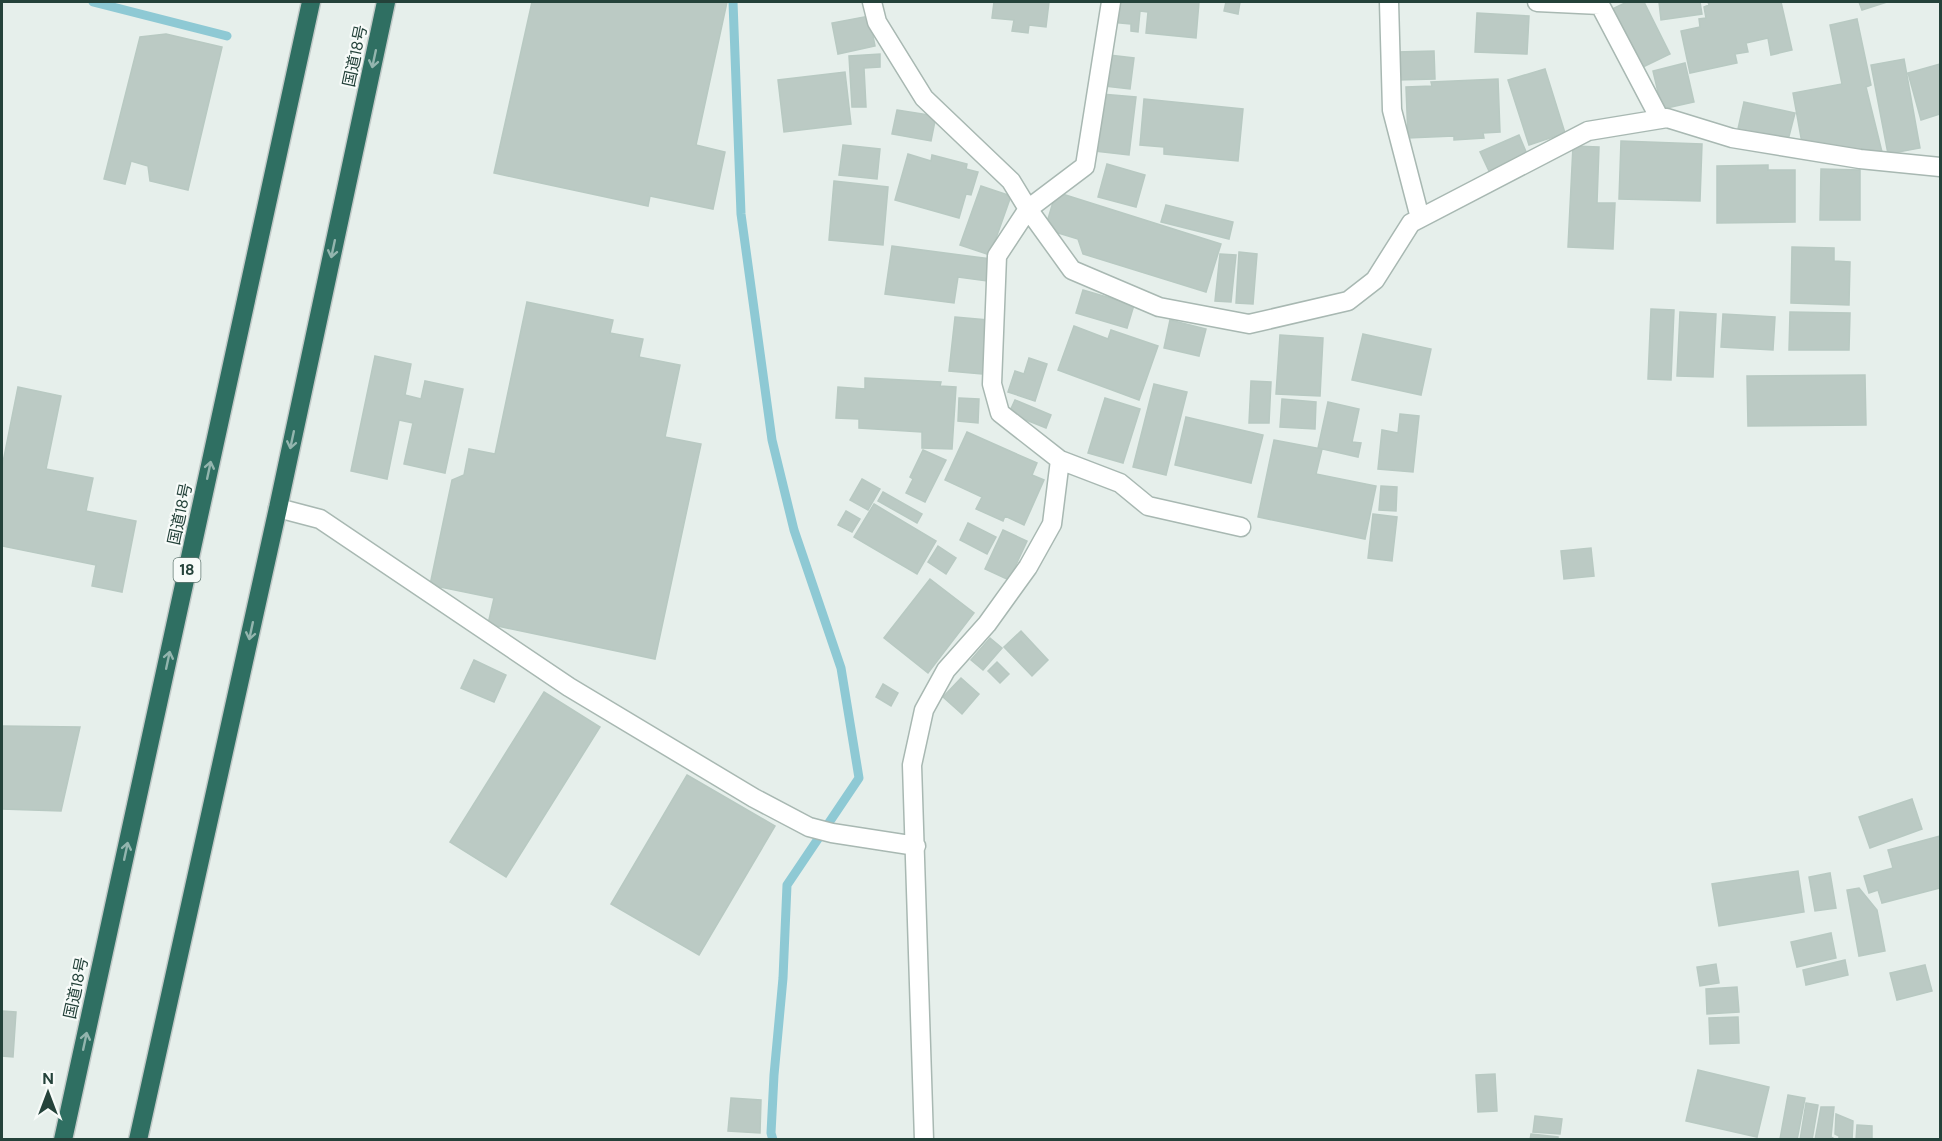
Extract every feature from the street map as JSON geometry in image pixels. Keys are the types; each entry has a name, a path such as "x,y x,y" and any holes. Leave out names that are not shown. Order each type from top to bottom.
{"highway":[{"name":"国道18号","path":"63,1140 311,2"},
{"name":"国道18号","path":"138,1140 278,508 386,2"}],"street":[{"path":"872,2 877,22 924,98 1011,181 1028,209 1072,270 1159,307 1249,324 1348,301 1375,280 1411,223 1588,131 1667,118 1732,138 1860,159 1941,166"},
{"path":"1111,2 1085,166 1028,209 997,256 992,384 1000,413 1060,460 1120,483 1148,506 1241,527"},
{"path":"1389,2 1392,110 1420,219"},
{"path":"1537,2 1600,5 1660,119"},
{"path":"924,1140 912,765 924,710 946,670 987,624 1028,567 1052,524 1060,460"},
{"path":"278,508 320,519 569,687 754,798 809,827 832,833 916,846"}],"building":[{"path":"532,2 727,2 696,145 725,152 713,209 650,196 648,206 494,173"},
{"path":"994,2 1049,2 1046,27 1029,25 1028,33 1012,31 1014,20 992,18"},
{"path":"1112,2 1199,2 1196,38 1146,33 1148,12 1140,11 1138,32 1131,31 1131,24 1110,22"},
{"path":"1226,2 1240,2 1238,14 1224,11"},
{"path":"1627,2 1644,2 1670,54 1641,68 1612,9"},
{"path":"1659,2 1700,2 1702,14 1661,20"},
{"path":"1708,2 1781,2 1792,50 1771,55 1768,38 1746,43 1748,52 1735,54 1737,63 1690,73 1681,31 1700,27 1699,19 1706,18 1704,7 1709,5"},
{"path":"1859,2 1887,2 1862,10"},
{"path":"1477,13 1529,16 1527,54 1475,52"},
{"path":"869,16 875,46 838,54 832,23"},
{"path":"1857,19 1871,85 1866,87 1882,152 1802,143 1793,93 1842,84 1830,25"},
{"path":"166,34 222,47 188,190 150,181 148,166 131,161 125,184 104,179 140,37"},
{"path":"1434,51 1435,79 1397,80 1396,52"},
{"path":"880,54 880,67 864,68 866,107 852,107 849,56"},
{"path":"1109,55 1134,58 1130,89 1105,86"},
{"path":"1904,59 1920,148 1888,154 1871,65"},
{"path":"1685,63 1694,102 1662,109 1653,71"},
{"path":"1940,64 1940,114 1921,120 1908,73"},
{"path":"1545,69 1565,133 1529,145 1508,80"},
{"path":"845,72 851,124 784,132 778,80"},
{"path":"1498,79 1500,132 1483,133 1484,138 1454,140 1454,136 1408,138 1406,87 1432,86 1431,82"},
{"path":"1101,94 1136,97 1129,155 1095,151"},
{"path":"1144,99 1243,109 1238,161 1164,154 1164,147 1140,145"},
{"path":"1744,102 1795,113 1788,140 1738,129"},
{"path":"897,110 936,116 931,141 892,134"},
{"path":"1519,135 1527,154 1489,171 1480,152"},
{"path":"1621,141 1702,144 1700,201 1619,199"},
{"path":"843,145 880,149 877,179 839,175"},
{"path":"1573,146 1599,147 1597,203 1615,203 1613,249 1568,247"},
{"path":"908,154 931,161 932,155 967,164 966,169 978,172 971,195 966,194 959,218 895,200"},
{"path":"1107,164 1145,175 1136,207 1098,197"},
{"path":"1768,165 1768,170 1795,170 1795,222 1717,223 1717,166"},
{"path":"1821,169 1860,170 1860,220 1820,220"},
{"path":"834,181 888,187 883,245 829,240"},
{"path":"981,186 1011,196 990,255 960,245"},
{"path":"1056,192 1221,244 1206,292 1083,254 1078,239 1045,229"},
{"path":"1166,205 1233,222 1229,239 1161,222"},
{"path":"892,246 991,259 987,281 958,277 954,303 885,294"},
{"path":"1792,247 1834,248 1834,261 1850,262 1849,305 1791,303"},
{"path":"1239,252 1257,254 1253,304 1236,303"},
{"path":"1220,254 1236,255 1231,302 1215,301"},
{"path":"1083,290 1134,305 1127,328 1076,313"},
{"path":"527,302 613,320 610,333 643,339 639,357 680,365 665,437 701,444 655,659 488,624 494,598 430,585 452,480 464,475 469,449 495,454"},
{"path":"1651,309 1674,310 1671,380 1648,379"},
{"path":"1680,312 1716,314 1713,377 1677,376"},
{"path":"1790,312 1850,313 1849,350 1789,350"},
{"path":"1723,314 1775,317 1773,350 1721,347"},
{"path":"955,317 988,320 982,374 949,371"},
{"path":"1170,320 1206,329 1199,356 1164,348"},
{"path":"1074,326 1108,339 1111,330 1158,346 1139,400 1058,370"},
{"path":"1363,334 1431,349 1421,395 1352,380"},
{"path":"1280,335 1323,338 1320,396 1276,394"},
{"path":"375,356 411,364 405,395 421,399 425,381 463,389 445,473 404,464 413,423 399,420 387,479 351,471"},
{"path":"1029,358 1047,364 1035,401 1008,392 1015,371 1024,374"},
{"path":"1865,375 1866,425 1748,426 1747,376"},
{"path":"865,378 941,382 940,386 956,387 952,449 922,448 922,432 859,428 859,419 836,418 838,387 865,389"},
{"path":"1251,381 1271,382 1269,423 1249,423"},
{"path":"1154,384 1187,392 1166,475 1133,467"},
{"path":"18,387 61,396 46,469 93,478 86,511 136,521 122,592 92,586 96,565 2,546 2,467"},
{"path":"959,398 979,399 978,423 958,421"},
{"path":"1105,398 1140,409 1123,463 1088,453"},
{"path":"1282,399 1316,402 1315,429 1280,427"},
{"path":"1015,400 1051,415 1046,428 1009,413"},
{"path":"1328,402 1359,409 1352,442 1361,443 1358,457 1318,448"},
{"path":"1400,414 1419,416 1413,472 1378,469 1382,430 1398,433"},
{"path":"1186,417 1263,435 1251,483 1175,465"},
{"path":"967,432 1037,463 1032,475 1044,480 1024,525 1005,516 1003,521 976,509 982,497 945,480"},
{"path":"1274,440 1322,449 1316,474 1376,486 1365,539 1258,517"},
{"path":"923,450 946,460 925,502 906,493 913,479 910,477"},
{"path":"862,479 880,489 868,510 850,500"},
{"path":"1381,486 1397,487 1396,511 1379,510"},
{"path":"883,492 922,514 917,523 878,501"},
{"path":"874,504 936,541 917,574 854,537"},
{"path":"846,511 860,519 852,532 838,525"},
{"path":"1373,514 1397,517 1392,561 1368,558"},
{"path":"968,523 996,537 987,554 960,540"},
{"path":"1003,530 1027,541 1009,580 985,569"},
{"path":"938,546 956,558 946,574 928,562"},
{"path":"1591,548 1594,576 1564,579 1561,551"},
{"path":"930,579 974,613 928,673 884,638"},
{"path":"1021,631 1048,660 1032,676 1004,647"},
{"path":"990,638 1002,648 983,670 971,660"},
{"path":"474,660 506,675 494,702 461,688"},
{"path":"997,662 1009,674 1000,683 988,671"},
{"path":"961,678 979,694 962,714 943,697"},
{"path":"883,684 898,693 891,706 876,697"},
{"path":"544,692 600,727 506,877 450,842"},
{"path":"2,726 80,727 61,811 2,809"},
{"path":"687,775 775,826 699,955 611,904"},
{"path":"1912,799 1922,829 1870,848 1859,817"},
{"path":"1940,836 1940,888 1882,903 1878,890 1869,893 1864,876 1893,868 1888,850"},
{"path":"1798,871 1804,912 1719,926 1712,884"},
{"path":"1830,873 1836,908 1815,911 1809,877"},
{"path":"1859,888 1877,910 1885,951 1859,956 1847,890"},
{"path":"1831,933 1836,958 1797,967 1791,942"},
{"path":"1845,960 1848,975 1806,985 1803,970"},
{"path":"1716,964 1719,983 1700,986 1697,967"},
{"path":"1925,965 1932,991 1897,1000 1890,973"},
{"path":"1737,987 1739,1012 1707,1014 1706,989"},
{"path":"2,1011 16,1012 13,1057 2,1056"},
{"path":"1738,1017 1739,1043 1710,1044 1709,1018"},
{"path":"1698,1070 1769,1087 1757,1137 1686,1121"},
{"path":"1495,1074 1497,1111 1478,1112 1476,1075"},
{"path":"1788,1095 1805,1098 1797,1140 1780,1139"},
{"path":"731,1098 761,1100 760,1133 728,1131"},
{"path":"1806,1103 1818,1105 1812,1140 1800,1140"},
{"path":"1821,1107 1834,1107 1831,1137 1836,1140 1815,1140"},
{"path":"1836,1114 1853,1121 1852,1140 1839,1140 1839,1136 1835,1134"},
{"path":"1535,1116 1562,1119 1560,1134 1533,1132"},
{"path":"1857,1125 1872,1126 1872,1140 1856,1140"},
{"path":"1531,1134 1558,1137 1558,1140 1530,1140"}],"waterway":[{"path":"93,2 227,36"},
{"path":"733,2 741,214 772,440 794,530 841,668 859,778 787,885 783,978 774,1075 771,1133 773,1140"}]}
